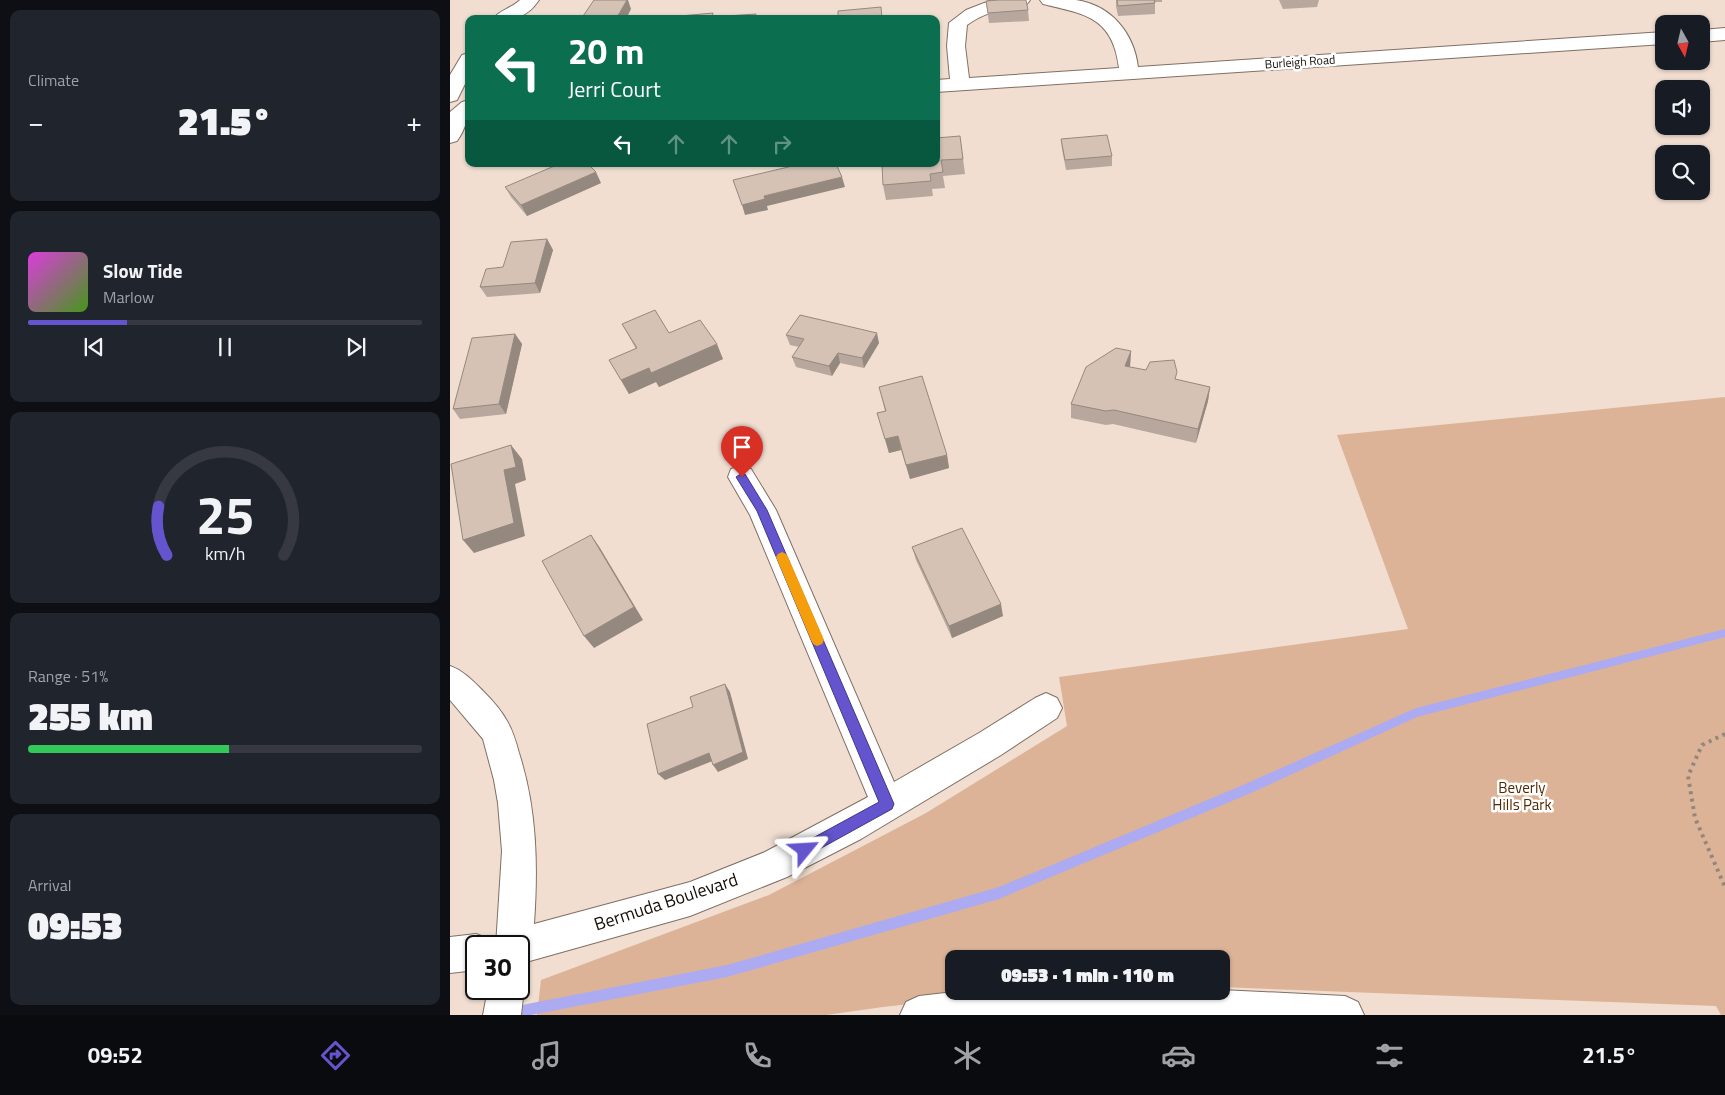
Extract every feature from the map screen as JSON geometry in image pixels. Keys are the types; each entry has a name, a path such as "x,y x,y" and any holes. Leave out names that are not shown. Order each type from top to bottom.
{"street":[{"path":"960,85 956,46 958,23 971,12 1008,1 1021,0"},
{"path":"1049,0 1072,4 1101,14 1118,30 1129,56 1129,74"},
{"path":"511,15 523,10"},
{"path":"1710,35 1725,34"},
{"name":"Burleigh Road","path":"940,86 1655,39"},
{"path":"450,96 451,90 465,66"},
{"path":"450,137 459,112"},
{"path":"742,477 762,510 887,804"},
{"path":"450,680 458,686 496,730 513,785 519,846 519,890 515,935"},
{"name":"Bermuda Boulevard","path":"530,943 690,899 775,866 849,827 990,744 1046,708"},
{"path":"450,955 465,953"},
{"path":"919,1015 1012,1004 1116,1003 1209,1011 1345,1015"}],"path":[{"path":"1725,734 1702,745 1688,776 1695,818 1725,887"}],"green space":[{"name":"Beverly Hills Park","path":"1725,397 1725,1015 1721,1015 1716,1006 1230,987 1230,950 945,950 945,1000 826,1015 537,1015 541,980 769,895 926,813 1067,726 1059,677 1408,629 1337,435"}],"building":[{"path":"594,0 627,0 618,15 584,15"},
{"path":"1026,0 1028,10 988,13 986,1"},
{"path":"1117,0 1154,0 1155,3 1118,6"},
{"path":"881,7 882,15 838,15 838,11"},
{"path":"713,13 712,15 691,15"},
{"path":"1107,135 1112,156 1065,160 1061,139"},
{"path":"960,136 963,159 941,160 943,172 930,174 931,181 883,185 882,167 940,167 940,138"},
{"path":"552,167 591,167 596,172 521,205 505,187"},
{"path":"788,167 837,167 842,177 764,196 765,199 742,205 733,180"},
{"path":"547,239 535,283 480,287 486,269 503,267 511,242"},
{"path":"655,310 669,333 700,320 717,344 651,373 649,368 621,380 609,360 637,348 622,324"},
{"path":"800,315 877,333 862,358 838,353 829,366 792,357 804,339 786,335"},
{"path":"515,334 499,404 453,409 472,338"},
{"path":"1116,348 1131,351 1125,366 1146,370 1150,362 1174,360 1177,372 1175,379 1210,387 1198,429 1114,410 1106,411 1071,404 1086,367"},
{"path":"922,376 947,455 906,465 898,436 885,439 877,413 886,411 879,387"},
{"path":"511,445 516,467 504,470 514,523 463,540 451,464"},
{"path":"962,528 1001,604 949,626 912,547"},
{"path":"591,535 634,607 584,636 542,561"},
{"path":"725,684 743,752 713,765 709,753 658,774 647,724 693,707 690,697"}],"waterway":[{"path":"501,1015 727,971 999,893 1247,789 1416,713 1725,633"}],"slow traffic":[{"path":"782,557 817,640"}],"route":[{"path":"742,477 762,510 887,804 805,850"}]}
